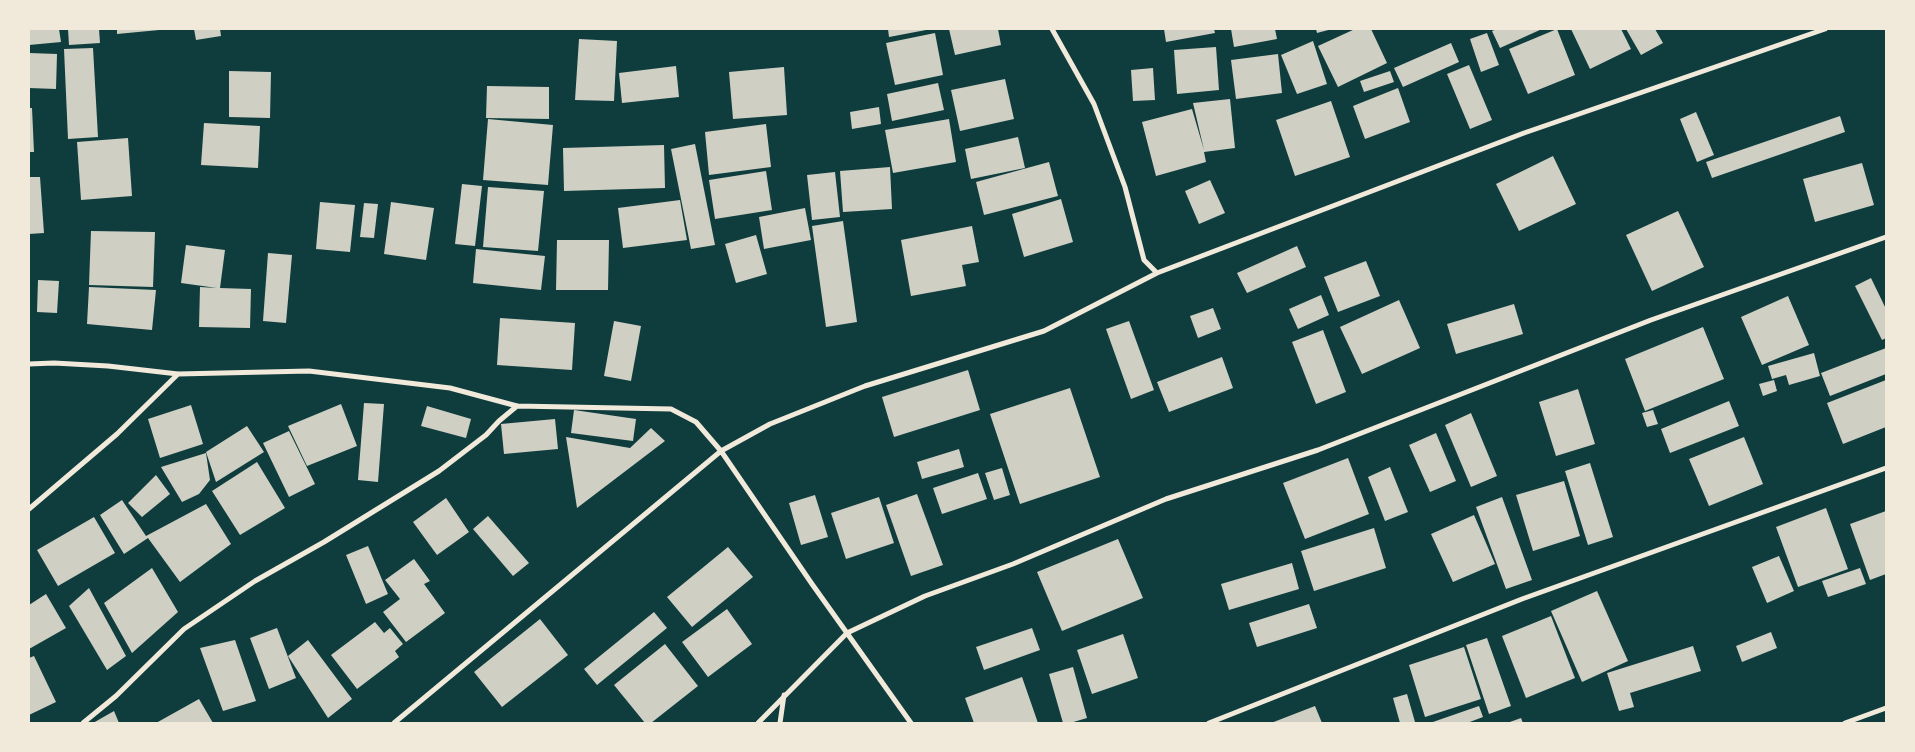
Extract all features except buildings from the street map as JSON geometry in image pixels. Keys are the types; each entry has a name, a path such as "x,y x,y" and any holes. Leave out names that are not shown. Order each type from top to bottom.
{"street":[{"path":"1052,29 1094,104 1125,187 1144,260 1157,273"},
{"path":"394,723 721,451 770,424 864,386 1044,331 1157,273 1524,133 1825,29"},
{"path":"758,723 847,632 925,596 1013,564 1166,499 1318,450 1651,320 1886,237"},
{"path":"29,364 54,363 108,366 178,374 309,371 450,388 517,406 671,409 696,422 721,451 812,584 911,723"},
{"path":"29,509 117,434 178,374"},
{"path":"83,723 116,696 184,629 255,581 324,542 439,471 486,435 517,406"},
{"path":"1209,723 1522,599 1886,468"},
{"path":"780,723 784,695"},
{"path":"1845,723 1886,708"}]}
